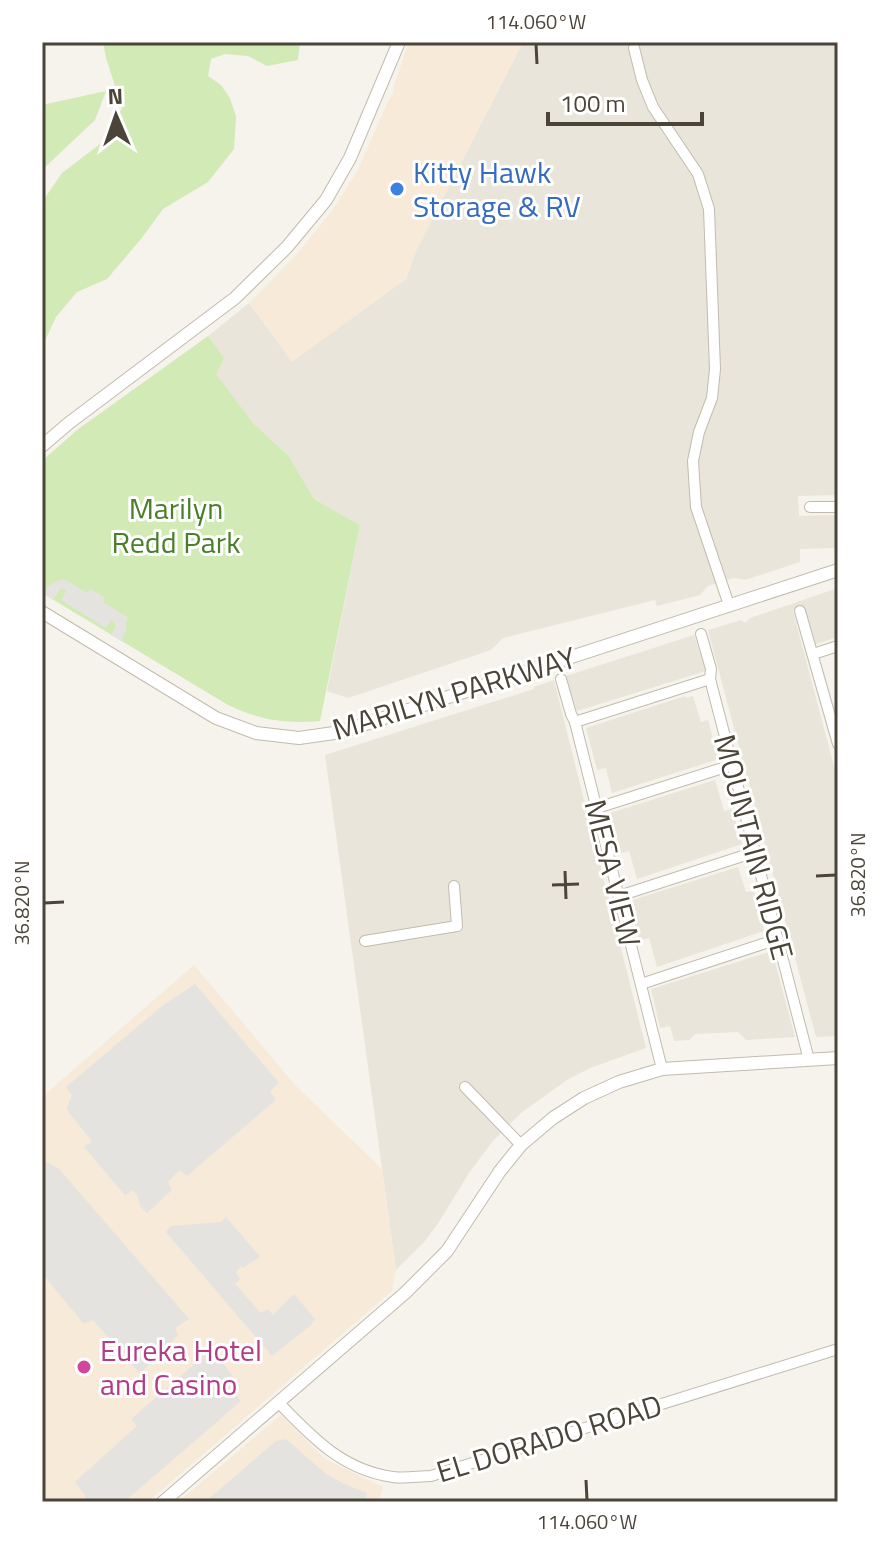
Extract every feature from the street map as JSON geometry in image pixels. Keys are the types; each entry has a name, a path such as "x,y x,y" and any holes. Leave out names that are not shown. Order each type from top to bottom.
{"street":[{"path":"42,446 235,298 287,247 326,200 350,158 399,42"},
{"path":"634,48 653,107 698,174 709,209 715,369 712,398 699,432 693,461 696,507 729,605"},
{"path":"810,507 838,507"},
{"name":"MARILYN PARKWAY","path":"42,612 216,718 256,733 299,738 341,732 838,570"},
{"path":"800,611 838,744"},
{"name":"MOUNTAIN RIDGE","path":"701,634 809,1060"},
{"path":"813,654 838,646"},
{"name":"MESA VIEW","path":"561,679 575,722 662,1069"},
{"path":"575,722 710,679"},
{"path":"597,808 732,765"},
{"path":"619,896 755,852"},
{"path":"365,941 457,926 454,886"},
{"path":"641,984 778,939"},
{"path":"163,1502 405,1293 447,1251 521,1145 553,1118 584,1098 619,1082 662,1069 838,1058"},
{"path":"465,1087 521,1145"},
{"name":"EL DORADO ROAD","path":"278,1402 322,1446 356,1467 394,1478 431,1476 838,1349"}],"shaded area":[{"name":"Kitty Hawk Storage & RV","path":"409,42 523,42 415,253 406,279 292,362 249,303 298,253 334,208 358,170 393,95"},
{"path":"523,42 838,42 838,495 798,496 799,516 838,515 838,548 800,549 800,562 745,580 734,578 708,586 700,595 657,606 655,600 503,638 491,650 348,698 327,691 360,525 314,499 289,456 253,423 215,374 223,358 208,336 249,303 292,361 406,279 415,253"},
{"path":"66,580 87,593 90,589 105,598 103,602 129,618 121,641 111,635 116,627 114,622 111,620 106,628 61,600 66,591 61,588 53,600 44,594 48,586"},
{"path":"838,588 838,637 816,644 805,608 793,611 838,781 838,1036 816,1037 708,630 741,620 745,623 750,618"},
{"path":"694,635 706,671 577,711 566,676"},
{"path":"554,680 646,1048 590,1068 567,1080 521,1113 493,1141 424,1242 396,1270 325,755"},
{"path":"693,696 701,722 708,720 719,759 612,793 606,768 597,770 586,728"},
{"path":"715,780 724,811 732,809 742,844 637,879 629,851 617,854 607,814"},
{"path":"738,867 746,892 754,891 764,931 657,967 649,938 639,941 629,901"},
{"path":"772,951 795,1037 746,1040 738,1032 695,1034 689,1040 674,1041 670,1026 660,1028 651,989"},
{"path":"194,965 296,1086 382,1169 396,1270 392,1291 148,1502 42,1502 42,1097"},
{"path":"195,984 279,1083 270,1091 276,1100 187,1176 180,1170 168,1182 172,1190 147,1213 133,1190 125,1195 84,1147 92,1141 69,1113 67,1107 72,1095 66,1087 162,1006"},
{"path":"42,1159 59,1169 189,1319 175,1328 178,1335 140,1374 93,1320 84,1324 42,1273"},
{"path":"226,1217 260,1257 243,1268 241,1266 236,1272 240,1279 235,1284 261,1313 268,1309 273,1315 294,1294 315,1319 272,1356 166,1232 171,1226 221,1222"},
{"path":"212,1349 241,1387 235,1393 241,1401 124,1502 81,1502 86,1497 75,1482 137,1426 131,1419"},
{"path":"281,1415 325,1459 383,1487 379,1502 178,1502"},
{"path":"286,1439 325,1473 367,1493 365,1502 205,1502 276,1441"}],"green space":[{"path":"103,42 300,42 298,60 267,66 248,56 225,54 211,59 208,76 221,85 230,98 236,117 234,149 208,182 163,209 107,279 77,292 56,317 42,347 42,202 62,173 104,141 122,108"},
{"path":"106,91 95,120 42,170 42,105"},
{"name":"Marilyn Redd Park","path":"208,336 224,358 216,374 253,423 289,456 314,499 360,525 320,721 272,720 228,705 42,593 42,461 77,430"}],"place":[{"name":"Kitty Hawk Storage & RV","path":"397,189"},
{"name":"Eureka Hotel and Casino","path":"84,1367"}]}
